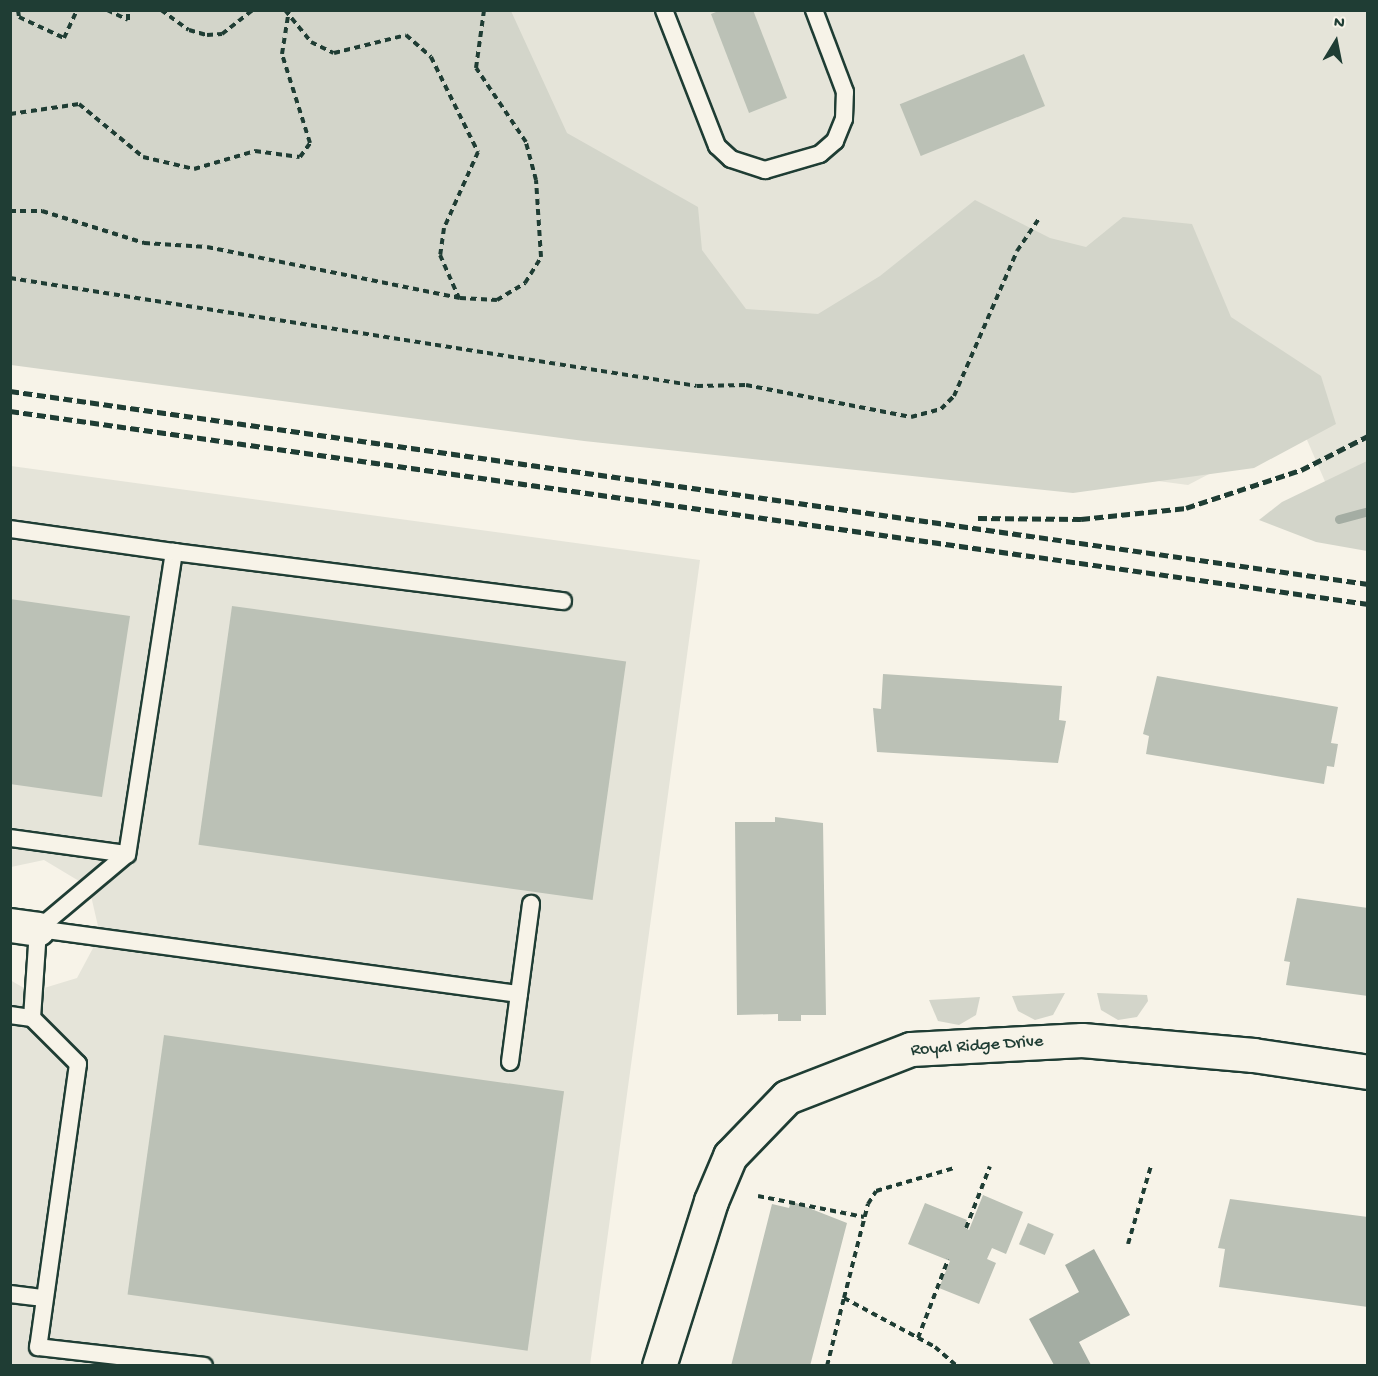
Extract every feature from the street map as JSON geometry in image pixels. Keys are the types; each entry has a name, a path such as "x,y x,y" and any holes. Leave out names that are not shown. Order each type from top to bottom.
{"street":[{"name":"Royal Ridge Drive","path":"659,1365 711,1201 730,1156 787,1097 911,1049 1071,1041 1253,1055 1368,1072"}],"lane":[{"path":"664,10 717,146 731,159 765,170 820,154 835,141 844,119 845,92 814,10"},
{"path":"10,530 562,601"},
{"path":"24,927 127,854 174,552"},
{"path":"10,838 127,854"},
{"path":"510,1062 531,904"},
{"path":"24,927 519,994"},
{"path":"24,927 32,1018"},
{"path":"10,1015 32,1018 78,1064 38,1347 204,1365"},
{"path":"10,1294 44,1298"}],"path":[{"path":"18,10 20,17 64,38 77,10"},
{"path":"107,10 128,20 128,10"},
{"path":"161,10 189,30 207,34 222,34 253,10"},
{"path":"10,211 42,211 144,243 207,247 460,298 497,300 525,283 541,257 536,180 526,142 476,68 484,10"},
{"path":"288,11 311,42 334,53 406,35 431,57 478,152 444,228 440,255 460,298"},
{"path":"10,114 80,104 143,157 194,169 255,152 300,158 310,143 282,54 288,11"},
{"path":"10,278 698,386 746,384 912,417 941,409 954,396 1017,251 1040,217"},
{"path":"966,1228 990,1166"},
{"path":"1128,1244 1151,1166"},
{"path":"827,1365 864,1217 876,1191 891,1183 954,1168"},
{"path":"758,1196 864,1217"},
{"path":"918,1338 948,1260"},
{"path":"844,1298 918,1338 957,1365"}],"shaded area":[{"path":"11,11 511,11 567,133 698,207 702,250 746,309 818,314 880,276 975,200 1050,238 1086,247 1123,217 1192,224 1231,317 1321,376 1336,424 1254,468 1073,493 584,441 11,365"},
{"path":"500,11 1367,11 1367,490 1333,500 1301,426 1188,485 687,419"},
{"path":"1367,461 1367,551 1316,542 1259,520 1282,502"},
{"path":"11,466 700,560 590,1365 11,1365 10,980 31,992 77,978 100,935 89,887 44,860 11,867"},
{"path":"1065,993 1053,1015 1035,1020 1018,1011 1012,996"},
{"path":"1097,993 1147,995 1148,1001 1137,1017 1118,1020 1101,1010"},
{"path":"980,997 976,1015 959,1025 938,1021 929,1000"},
{"path":"1094,1249 1130,1315 1079,1342 1091,1365 1054,1365 1029,1319 1079,1292 1065,1265"}],"building":[{"path":"721,10 753,10 787,98 749,113 711,14"},
{"path":"1024,54 1045,106 921,156 900,104"},
{"path":"10,599 130,616 102,797 10,784"},
{"path":"232,606 626,661 593,900 198,845"},
{"path":"883,674 1062,686 1059,720 1066,721 1058,763 877,752 873,708 881,709"},
{"path":"1157,676 1338,707 1331,743 1338,744 1334,767 1327,766 1324,784 1146,754 1149,736 1143,734"},
{"path":"775,817 823,823 826,1015 801,1015 801,1021 778,1021 778,1014 737,1015 735,822 775,822"},
{"path":"1297,898 1368,908 1368,996 1286,985 1290,962 1284,961"},
{"path":"164,1035 564,1091 528,1351 128,1294"},
{"path":"983,1195 1023,1212 1006,1254 992,1248 987,1259 996,1263 979,1304 939,1288 950,1261 908,1244 925,1203 967,1220 964,1227 969,1230"},
{"path":"1230,1199 1368,1217 1368,1307 1219,1287 1225,1249 1218,1248"},
{"path":"791,1201 847,1223 810,1366 731,1366 772,1204 789,1208"},
{"path":"1028,1223 1054,1234 1045,1255 1019,1244"}],"waterway":[{"path":"1339,519 1368,511"}],"railway":[{"path":"10,391 1368,584"},
{"path":"10,411 1368,604"},
{"path":"978,518 1081,519 1186,508 1301,470 1368,436"}]}
